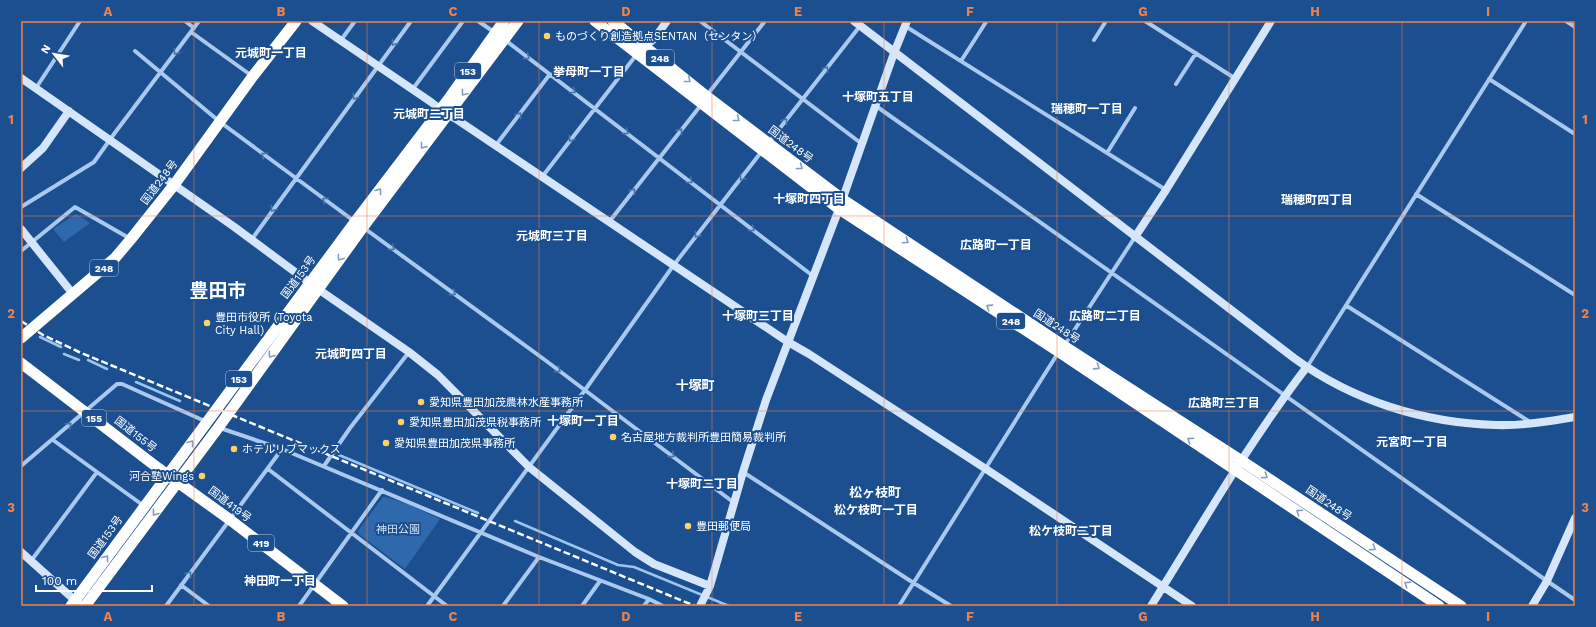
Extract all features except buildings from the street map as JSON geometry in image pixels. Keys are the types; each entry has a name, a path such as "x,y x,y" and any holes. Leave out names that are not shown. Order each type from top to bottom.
{"highway":[{"name":"国道248号","path":"21,338 115,258 174,185 253,76 296,21"},
{"name":"国道153号","path":"500,36 504,21"},
{"name":"国道153号","path":"85,606 218,428 314,286 359,224 500,36 518,21"},
{"name":"国道248号","path":"594,21 637,54 704,100 841,204 1061,349 1236,470 1439,606"},
{"name":"国道248号","path":"614,21 646,46 704,100"},
{"name":"国道153号","path":"75,604 144,506 207,422 314,286"},
{"name":"国道248号","path":"1061,349 1242,461 1461,606"},
{"name":"国道155号","path":"21,362 178,482"},
{"name":"国道419号","path":"178,482 343,606"}],"street":[{"path":"36,88 80,21"},
{"path":"185,21 193,30 253,76"},
{"path":"21,206 94,162 199,21"},
{"path":"312,21 443,112 456,119 673,266 986,469 1192,606"},
{"path":"341,40 355,21"},
{"path":"252,239 295,178 411,21"},
{"path":"412,90 463,21"},
{"path":"478,21 595,108 813,276"},
{"path":"542,178 637,54 654,39 667,21"},
{"path":"700,21 802,100 862,144"},
{"path":"609,222 764,21"},
{"path":"1094,40 1106,21"},
{"path":"1145,21 1236,79"},
{"path":"899,606 1061,349 1166,190 1271,21"},
{"path":"1151,606 1285,395 1306,368 1347,306 1526,21"},
{"path":"1566,21 1575,27"},
{"path":"961,61 986,22"},
{"path":"427,606 585,390 673,266 802,100 857,23 894,53 1306,368 1340,387 1385,406 1406,412 1458,422 1497,425 1532,423 1575,417"},
{"path":"700,606 710,586 743,472 766,400 841,204 894,53 906,24 961,61 1166,190"},
{"path":"135,51 220,122 585,390 734,502"},
{"path":"1176,84 1196,53"},
{"path":"496,146 550,74"},
{"path":"21,78 252,239 314,286 409,352 438,375 529,467 635,552 654,564 710,586"},
{"path":"1489,79 1575,134"},
{"path":"876,106 1575,600"},
{"path":"1107,153 1135,108"},
{"path":"21,168 43,148 69,111"},
{"path":"1416,194 1575,295"},
{"path":"21,252 75,207 131,239"},
{"path":"21,229 73,294"},
{"path":"1347,306 1532,423"},
{"path":"324,466 350,428 409,352"},
{"path":"21,466 117,384 122,384 207,422"},
{"path":"218,428 282,449 663,606"},
{"path":"53,440 144,506"},
{"path":"166,606 282,449"},
{"path":"268,469 447,606"},
{"path":"30,561 97,472"},
{"path":"743,472 951,606"},
{"path":"299,606 382,490"},
{"path":"1532,606 1547,581 1575,518"},
{"path":"21,552 75,604"},
{"path":"503,606 539,556"},
{"path":"582,606 600,581"},
{"path":"181,585 209,606"},
{"path":"644,606 649,599"}],"green space":[{"path":"76,214 90,223 64,242 53,229"},
{"name":"神田公園","path":"383,497 408,504 440,519 405,569 359,534 358,531"}],"waterway":[{"path":"40,337 61,347"},
{"path":"64,354 79,360"},
{"path":"88,360 107,369"},
{"path":"136,382 180,401"},
{"path":"339,455 478,513"},
{"path":"515,521 618,565 634,567 729,606"}],"railway":[{"path":"21,321 43,335 79,352 695,606"}],"place":[{"name":"ものづくり創造拠点SENTAN（センタン）","path":"547,36"},
{"name":"豊田市役所 (Toyota City Hall)","path":"207,323"},
{"name":"愛知県豊田加茂農林水産事務所","path":"421,402"},
{"name":"愛知県豊田加茂県税事務所","path":"401,422"},
{"name":"名古屋地方裁判所豊田簡易裁判所","path":"613,437"},
{"name":"愛知県豊田加茂県事務所","path":"386,443"},
{"name":"ホテルリブマックス","path":"234,449"},
{"name":"河合塾Wings","path":"202,476"},
{"name":"豊田郵便局","path":"688,526"}],"district":[{"name":"元城町一丁目","path":"271,53"},
{"name":"挙母町一丁目","path":"589,72"},
{"name":"十塚町五丁目","path":"878,97"},
{"name":"瑞穂町一丁目","path":"1087,109"},
{"name":"元城町二丁目","path":"429,114"},
{"name":"十塚町四丁目","path":"809,199"},
{"name":"瑞穂町四丁目","path":"1317,200"},
{"name":"元城町三丁目","path":"552,236"},
{"name":"広路町一丁目","path":"996,245"},
{"name":"豊田市","path":"218,290"},
{"name":"十塚町三丁目","path":"758,316"},
{"name":"広路町二丁目","path":"1105,316"},
{"name":"元城町四丁目","path":"351,354"},
{"name":"十塚町","path":"695,385"},
{"name":"広路町三丁目","path":"1224,403"},
{"name":"十塚町一丁目","path":"583,421"},
{"name":"元宮町一丁目","path":"1412,442"},
{"name":"十塚町二丁目","path":"702,484"},
{"name":"松ヶ枝町","path":"875,492"},
{"name":"松ケ枝町一丁目","path":"876,510"},
{"name":"松ケ枝町二丁目","path":"1071,531"},
{"name":"神田町一丁目","path":"280,581"}]}
